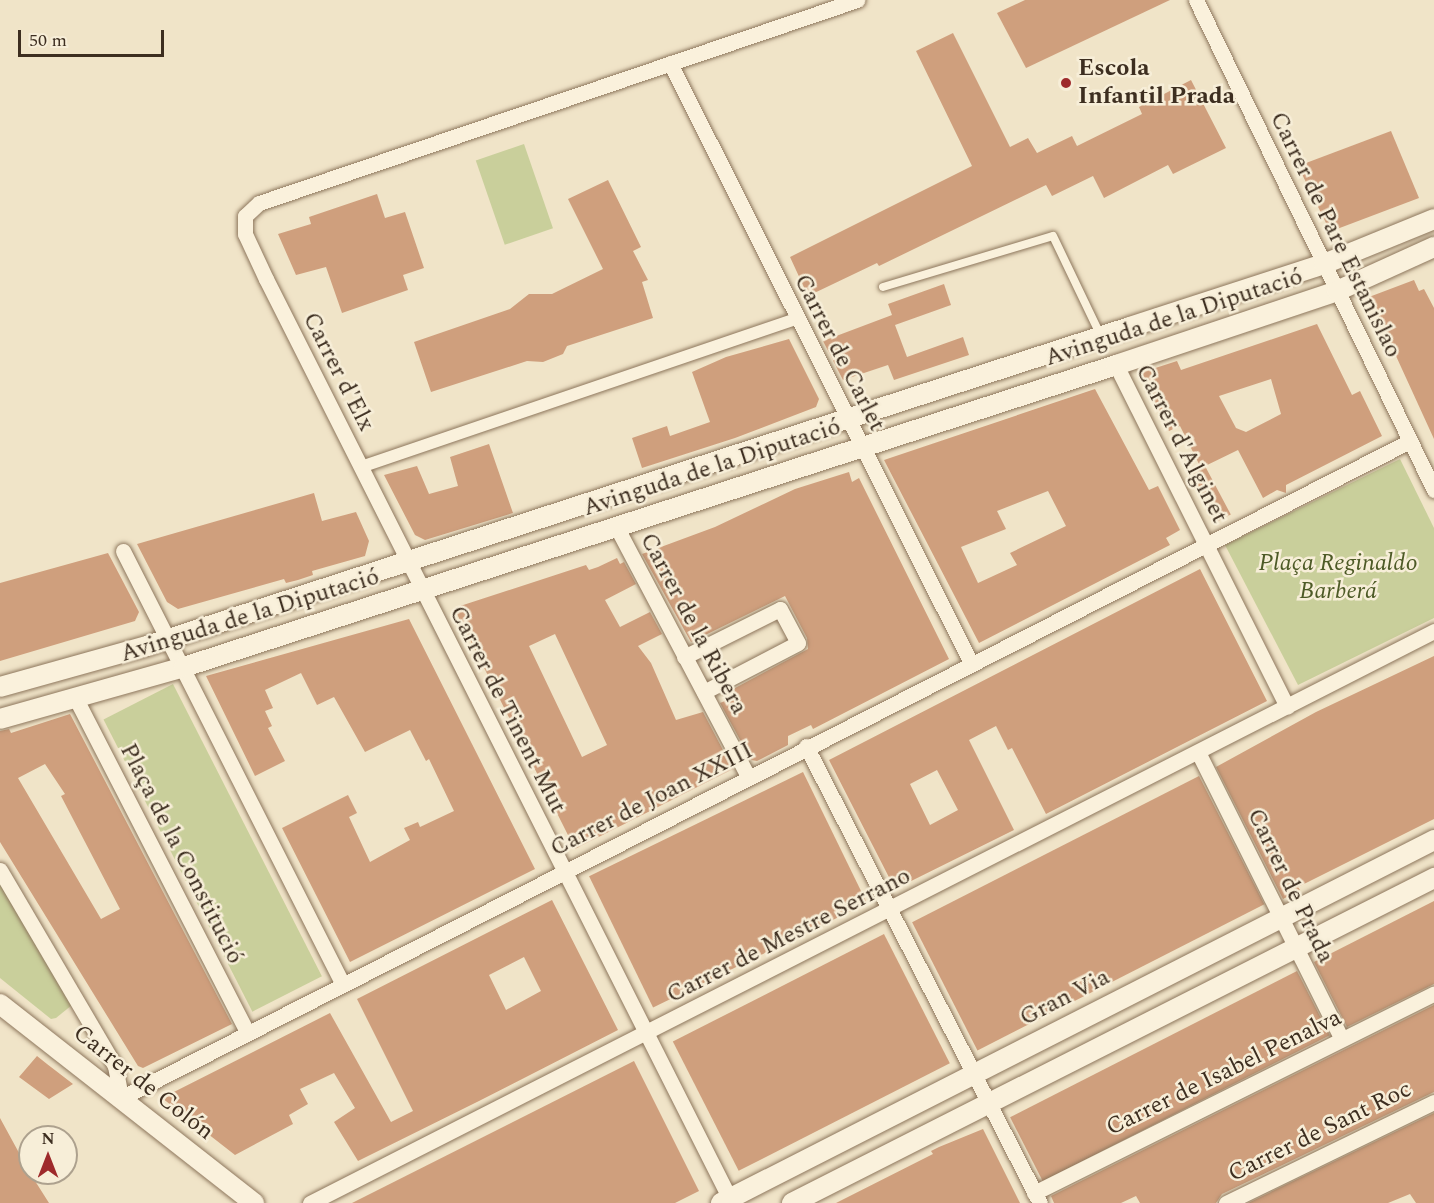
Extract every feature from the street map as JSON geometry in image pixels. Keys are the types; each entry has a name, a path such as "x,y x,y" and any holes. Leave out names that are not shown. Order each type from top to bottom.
{"street":[{"path":"670,63 857,0"},
{"name":"Carrer de Pare Estanislao","path":"1196,0 1434,490"},
{"name":"Carrer d'Elx","path":"422,590 244,234 245,216 259,202 670,63"},
{"name":"Carrer de Carlet","path":"670,63 846,419 971,663"},
{"name":"Avinguda de la Diputació","path":"0,687 168,639 1324,264 1434,219"},
{"name":"Avinguda de la Diputació","path":"0,719 184,666 1116,365 1336,291 1434,247"},
{"path":"361,467 796,319"},
{"name":"Carrer d'Alginet","path":"1116,365 1206,544"},
{"path":"1410,441 1206,544 1287,707 1434,631"},
{"name":"Carrer de la Ribera","path":"616,526 748,776"},
{"name":"Carrer de Joan XXIII","path":"121,1098 806,746 1206,544"},
{"path":"123,551 184,666 342,983"},
{"name":"Carrer de Tinent Mut","path":"422,590 728,1201"},
{"path":"684,657 780,609 798,643 704,692"},
{"name":"Plaça de la Constitució","path":"75,697 247,1032"},
{"name":"Carrer de Mestre Serrano","path":"310,1203 890,911 1287,707"},
{"path":"806,746 987,1105 1037,1198"},
{"name":"Carrer de Prada","path":"1198,752 1279,918 1342,1039"},
{"name":"Gran Via","path":"728,1201 972,1074 1434,840"},
{"path":"0,870 115,1066 121,1098"},
{"path":"792,1203 1434,879"},
{"name":"Carrer de Isabel Penalva","path":"1037,1198 1342,1039 1434,994"},
{"name":"Carrer de Colón","path":"0,1004 255,1203"},
{"name":"Carrer de Sant Roc","path":"1226,1203 1434,1102"}],"lane":[{"path":"883,287 1053,236 1101,336"}],"green space":[{"path":"524,144 553,228 505,245 476,161"},
{"name":"Plaça Reginaldo Barberá","path":"1400,459 1434,528 1434,618 1298,685 1225,545"},
{"path":"173,684 322,976 252,1012 104,719"},
{"path":"0,881 72,1005 56,1018 51,1019 0,978"}],"building":[{"path":"1025,0 1170,0 1026,68 997,13"},
{"path":"953,33 1010,147 1028,138 1037,153 1072,136 1077,146 1142,114 1139,107 1191,80 1226,148 1173,174 1168,165 1104,198 1093,176 1052,196 1046,185 879,266 877,263 808,296 790,257 972,166 916,51"},
{"path":"1391,131 1419,198 1337,229 1327,225 1298,166"},
{"path":"608,180 641,247 633,251 648,280 642,282 653,318 567,346 563,354 543,362 527,361 431,392 414,342 510,309 529,294 552,294 603,269 568,199"},
{"path":"377,194 385,218 405,212 424,268 403,275 408,290 342,313 326,267 296,275 278,234 311,224 309,217"},
{"path":"1414,280 1419,291 1424,289 1434,308 1434,439 1369,297"},
{"path":"944,284 951,305 895,325 907,357 963,337 969,355 894,380 888,365 843,380 823,341 892,315 888,304"},
{"path":"1317,324 1352,395 1360,391 1382,436 1286,485 1286,493 1277,490 1263,498 1238,450 1201,468 1180,426 1169,431 1140,373 1177,361 1181,370","holes":["1271,379 1281,414 1246,432 1236,428 1219,396"]},
{"path":"789,339 819,399 816,407 735,438 642,468 632,438 667,426 670,436 710,422 692,372 726,357"},
{"path":"1095,389 1149,490 1158,486 1180,530 1166,538 1170,545 979,643 884,460","holes":["1048,491 1066,526 1010,553 1017,565 978,583 961,547 1006,529 997,511"]},
{"path":"489,444 513,513 425,540 415,535 384,475 417,466 429,494 458,486 450,457"},
{"path":"1205,466 1231,515 1216,523 1190,474"},
{"path":"849,472 852,482 859,478 949,659 813,729 811,725 788,736 788,745 757,761 751,760 720,703 725,701 722,695 808,649 807,638 785,596 691,642 642,554 715,527 795,489"},
{"path":"314,493 322,521 356,512 369,541 365,556 312,571 313,575 298,580 286,583 284,579 178,609 167,602 137,544"},
{"path":"108,553 139,612 135,621 0,661 0,583"},
{"path":"617,558 620,564 624,562 636,584 605,600 620,627 650,612 662,634 638,646 651,663 676,720 703,712 733,769 575,849 454,608 586,565 589,570","holes":["555,634 607,745 582,757 529,646"]},
{"path":"1200,569 1267,701 1046,814 1012,748 1008,750 996,726 969,740 1014,830 895,889 829,760","holes":["937,770 958,810 930,825 910,784"]},
{"path":"409,619 535,869 350,962 282,828 348,795 357,813 349,817 370,862 410,840 404,828 418,822 420,827 454,811 429,759 426,761 410,730 365,752 334,697 317,705 301,673 265,690 273,708 265,711 272,726 268,728 285,761 255,776 206,676"},
{"path":"1434,656 1434,819 1298,887 1300,890 1283,899 1216,767 1316,712"},
{"path":"70,714 232,1024 143,1068 138,1066 0,842 0,731 9,729 11,733","holes":["45,764 65,794 61,796 120,909 101,919 18,778"]},
{"path":"803,772 867,903 653,1008 589,876"},
{"path":"1199,776 1264,904 977,1050 912,922"},
{"path":"552,900 618,1030 358,1161 334,1122 355,1108 334,1073 300,1089 308,1104 289,1115 293,1124 235,1155 162,1098 330,1013 391,1122 413,1111 357,999","holes":["524,957 541,991 506,1010 489,975"]},
{"path":"1434,901 1434,984 1347,1027 1314,962"},
{"path":"884,934 950,1063 739,1171 673,1042"},
{"path":"1297,971 1330,1035 1043,1181 1010,1117"},
{"path":"1434,1005 1434,1092 1222,1194 1216,1203 1140,1203 1136,1196 1121,1203 1054,1203 1051,1196"},
{"path":"37,1056 73,1084 49,1099 19,1077"},
{"path":"634,1061 699,1191 675,1203 352,1203"},
{"path":"1434,1113 1434,1203 1416,1203 1410,1194 1388,1203 1248,1203"},
{"path":"0,1118 18,1151 18,1185 38,1185 49,1203 0,1203"},
{"path":"983,1129 1020,1203 836,1203 933,1154 931,1151"}],"place":[{"name":"Escola Infantil Prada","path":"1066,83"}]}
